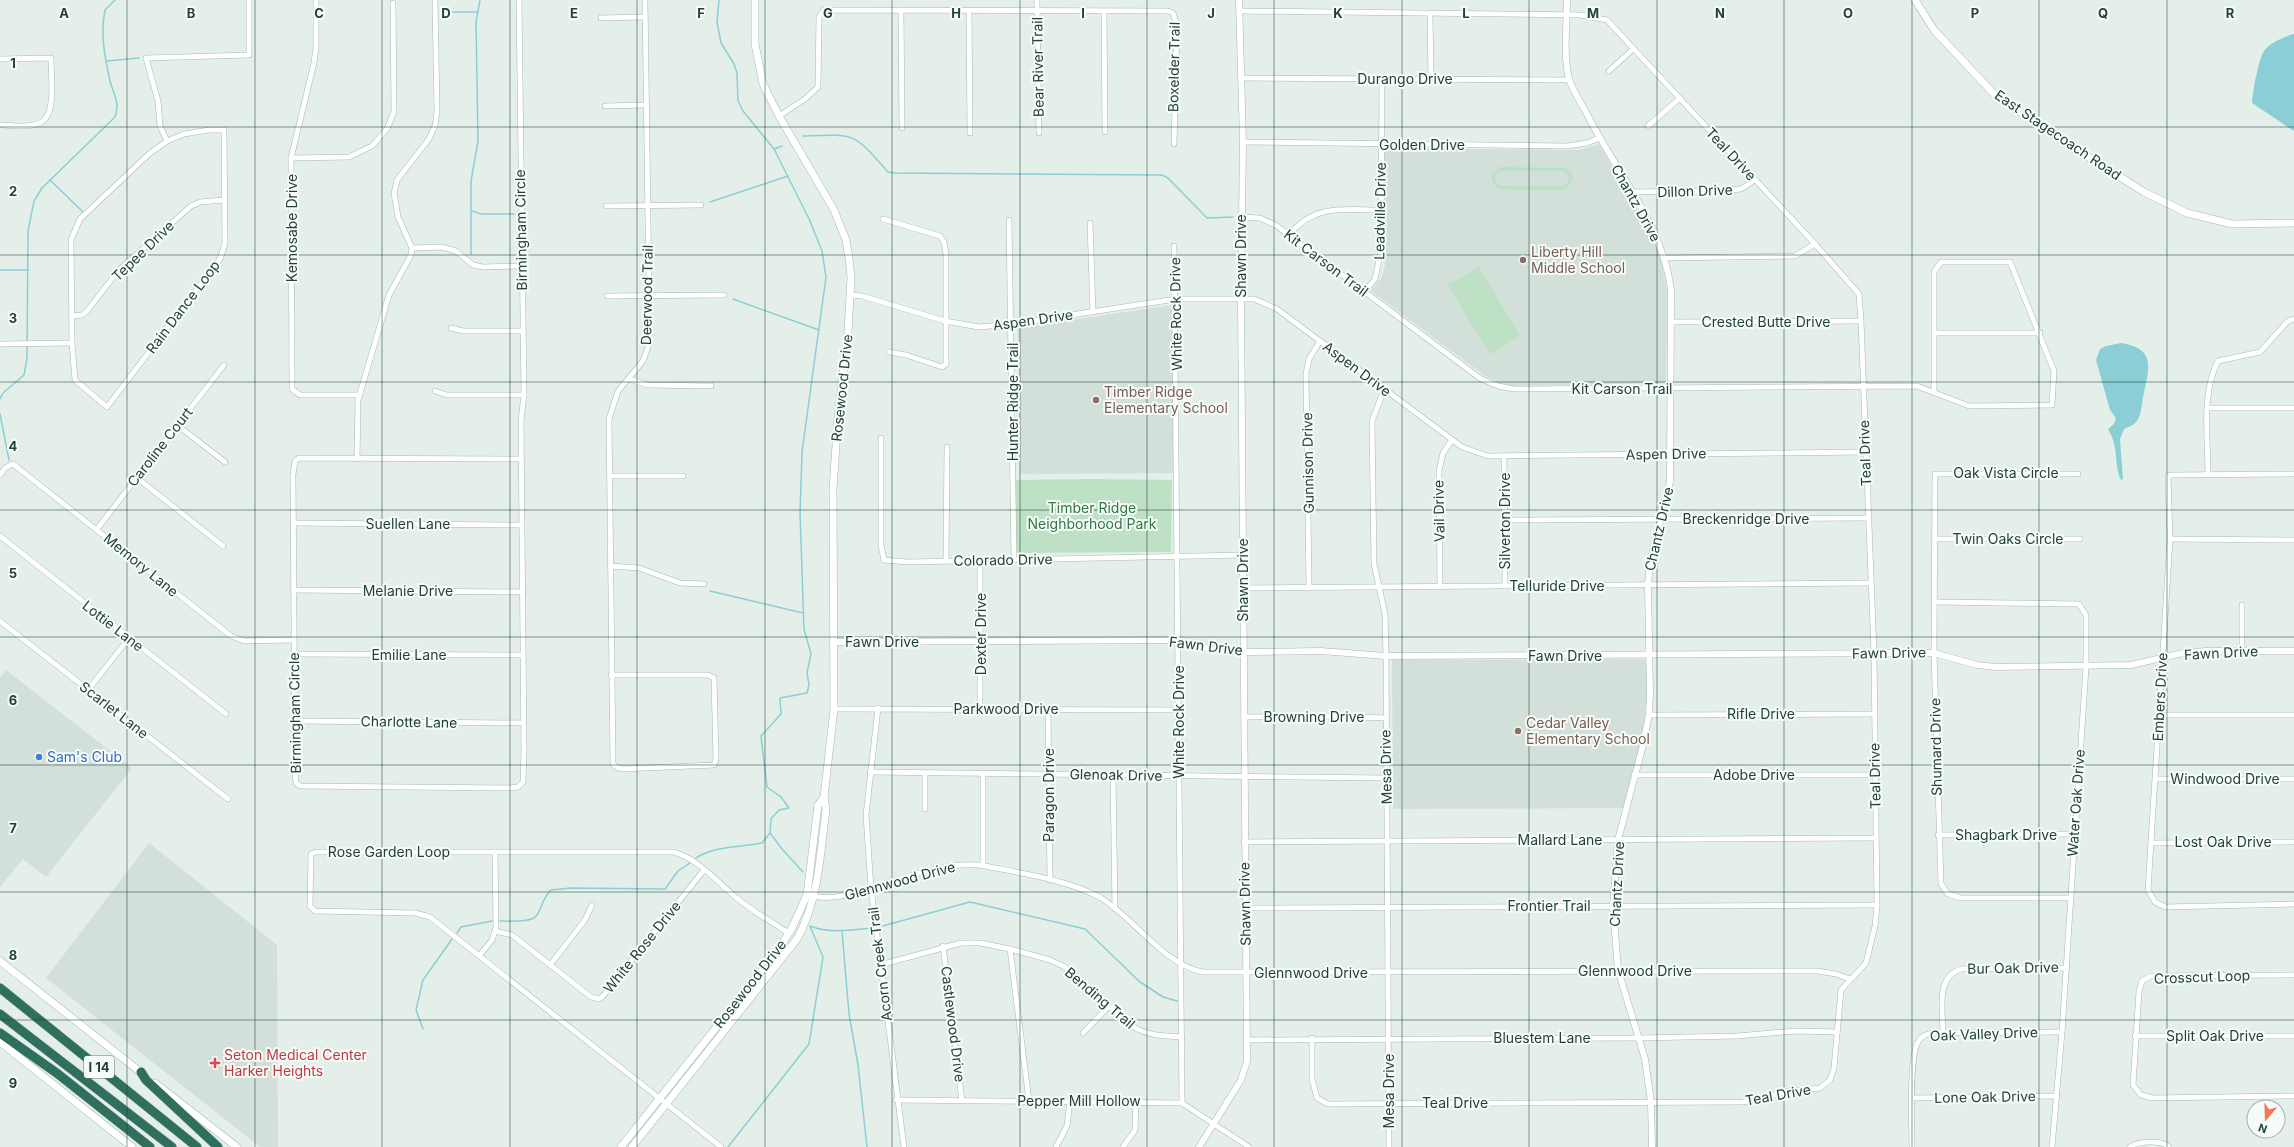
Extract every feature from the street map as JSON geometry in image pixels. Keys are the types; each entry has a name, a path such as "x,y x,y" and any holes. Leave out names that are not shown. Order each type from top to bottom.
{"highway":[{"name":"I 14","path":"0,988 197,1147"},
{"name":"I 14","path":"0,1014 172,1147"},
{"path":"0,1033 58,1074 150,1147"},
{"path":"141,1072 146,1080 218,1147"}],"main road":[{"name":"Rosewood Drive","path":"632,1147 797,939 806,922 826,810 824,797 834,709 834,466 850,295 850,258 841,224 779,116 764,84 757,59 755,0"},
{"name":"East Stagecoach Road","path":"1915,0 1934,30 1994,94 2055,136 2144,192 2187,213 2232,224 2294,223"},
{"name":"Rosewood Drive","path":"621,1147 778,950 810,896"},
{"path":"0,961 237,1147"},
{"path":"0,1042 132,1147"}],"street":[{"path":"167,141 160,126 158,101 146,58 249,55 249,0"},
{"name":"Kemosabe Drive","path":"316,0 314,62 291,158 292,389 300,396 360,395"},
{"path":"357,459 357,408 360,395 389,295 408,264 412,248 395,210 394,193 397,180 429,139 435,126 437,112 435,0"},
{"name":"Birmingham Circle","path":"519,0 521,266 524,395 521,420 523,782 518,788 312,788 300,786 296,783 295,721 293,475 295,461 299,458 521,459"},
{"name":"Deerwood Trail","path":"611,675 708,675 714,678 716,760 714,765 616,767 613,764 611,675 610,566 610,412 618,391 643,361 648,347 649,296 646,205 645,0"},
{"name":"Bear River Trail","path":"1037,0 1039,133"},
{"name":"Shawn Drive","path":"1199,1147 1241,1080 1247,1061 1240,217 1243,142 1239,0"},
{"name":"Chantz Drive","path":"1567,0 1566,62 1570,80 1599,138 1655,233 1664,258 1669,279 1671,322 1670,482 1651,556 1648,585 1649,715 1618,840 1613,906 1618,970 1645,1059 1651,1102 1652,1147"},
{"path":"291,158 349,157 372,146 387,129 394,112 393,3"},
{"name":"Boxelder Trail","path":"779,116 805,99 818,87 819,17 824,10 1168,11 1173,13 1176,17 1174,144"},
{"path":"901,10 902,128"},
{"path":"970,11 970,134"},
{"path":"1104,11 1105,132"},
{"name":"Teal Drive","path":"1239,11 1580,15 1607,20 1815,244 1859,294 1861,321 1870,583 1874,653 1876,905 1873,937 1866,963 1860,972 1850,979 1841,990 1832,1075 1830,1080 1820,1088 1784,1092 1758,1100 1742,1102 1328,1104 1317,1098 1312,1079 1312,1038"},
{"path":"1430,14 1431,79"},
{"path":"601,18 644,17"},
{"path":"1609,72 1633,49"},
{"path":"0,59 51,58 51,113 43,121 36,124 0,125"},
{"name":"Durango Drive","path":"1241,78 1570,80"},
{"name":"Leadville Drive","path":"1364,292 1375,279 1378,270 1381,210 1382,79"},
{"path":"1648,126 1680,98"},
{"path":"605,106 645,105"},
{"name":"Rain Dance Loop","path":"224,130 225,244 220,259 107,407 75,380 72,343 71,240 80,219 149,154 167,141 194,132 224,130"},
{"name":"Golden Drive","path":"1243,142 1381,145 1568,146 1587,143 1599,138"},
{"name":"Dillon Drive","path":"1632,192 1721,191 1741,189 1755,180"},
{"name":"Tepee Drive","path":"72,316 82,315 88,311 118,271 191,206 200,202 224,200"},
{"path":"606,206 701,205"},
{"path":"1289,235 1298,225 1310,216 1319,212 1330,210 1381,210"},
{"name":"Kit Carson Trail","path":"1240,217 1253,217 1268,221 1289,235 1481,379 1498,386 1514,389 1917,386 1969,406 2053,403 2054,371 2040,333"},
{"path":"883,219 940,236 944,242 946,364 942,367 906,355 889,352"},
{"name":"Hunter Ridge Trail","path":"1010,220 1014,560"},
{"path":"1090,223 1093,312"},
{"path":"1664,258 1795,256 1815,244"},
{"name":"White Rock Drive","path":"1174,246 1176,299 1182,1103"},
{"path":"412,248 442,247 456,251 473,265 483,267 521,266"},
{"path":"1934,333 2040,333 2010,262 1941,262 1934,272 1934,333 1934,393"},
{"path":"607,296 724,295"},
{"name":"Aspen Drive","path":"850,295 862,296 945,321 979,327 1012,324 1176,299 1254,299 1269,304 1452,440 1473,452 1488,456 1865,452"},
{"path":"2208,474 2208,408 2211,374 2218,361 2260,352 2288,321 2294,319"},
{"name":"Crested Butte Drive","path":"1671,322 1861,321"},
{"path":"450,328 463,331 522,331"},
{"name":"Gunnison Drive","path":"1309,587 1306,374 1309,359 1320,341"},
{"path":"0,344 72,343"},
{"name":"Caroline Court","path":"97,529 224,365"},
{"path":"629,379 648,385 711,386"},
{"name":"Mesa Drive","path":"1384,390 1372,421 1374,564 1385,614 1390,1147"},
{"path":"434,391 447,395 524,395"},
{"path":"2208,408 2294,408"},
{"path":"177,425 225,462"},
{"name":"Colorado Drive","path":"881,438 881,545 884,560 907,562 946,560 1243,556"},
{"name":"Vail Drive","path":"1440,586 1439,471 1443,453 1452,440"},
{"path":"946,560 947,447"},
{"name":"Silverton Drive","path":"1504,456 1505,586"},
{"name":"Memory Lane","path":"0,475 5,468 13,464 231,636 244,641 294,640"},
{"name":"Oak Vista Circle","path":"1935,474 2078,474"},
{"name":"Shumard Drive","path":"1935,474 1936,539 1934,653 1938,835 1941,884 1948,894 1955,897 2071,898"},
{"name":"Embers Drive","path":"2294,474 2172,474 2168,476 2170,539 2148,890 2151,898 2159,905 2165,907 2294,904"},
{"path":"610,476 683,476"},
{"path":"136,477 223,546"},
{"name":"Breckenridge Drive","path":"1504,520 1868,518"},
{"name":"Suellen Lane","path":"294,523 522,525"},
{"name":"Lottie Lane","path":"0,536 226,714"},
{"name":"Twin Oaks Circle","path":"1936,539 2080,539"},
{"path":"2170,539 2294,540"},
{"name":"Dexter Drive","path":"980,560 980,708"},
{"path":"610,566 639,568 680,583 704,584"},
{"name":"Telluride Drive","path":"1243,588 1870,583"},
{"name":"Melanie Drive","path":"294,590 523,592"},
{"name":"Water Oak Drive","path":"1935,602 2079,604 2086,615 2086,667 2074,834 2067,968 2052,1147"},
{"path":"2242,605 2242,651"},
{"name":"Scarlet Lane","path":"0,621 228,799"},
{"path":"88,690 129,638"},
{"name":"Fawn Drive","path":"834,642 1179,640 1211,649 1243,652 1321,651 1386,656 1934,653 1977,665 1996,667 2131,666 2162,658 2206,651 2294,651"},
{"name":"Emilie Lane","path":"294,654 523,655"},
{"name":"Acorn Creek Trail","path":"878,708 866,815 871,888 896,1100 904,1147"},
{"name":"Parkwood Drive","path":"834,709 980,708 1178,710"},
{"name":"Paragon Drive","path":"1048,709 1050,880"},
{"name":"Rifle Drive","path":"1649,715 1874,714"},
{"path":"2159,715 2294,715"},
{"name":"Browning Drive","path":"1244,717 1329,716 1385,718"},
{"name":"Charlotte Lane","path":"295,721 523,723"},
{"name":"Glenoak Drive","path":"870,772 1386,778"},
{"path":"925,773 925,809"},
{"path":"983,774 983,866"},
{"path":"1113,775 1115,909"},
{"name":"Adobe Drive","path":"1634,775 1875,775"},
{"name":"Windwood Drive","path":"2156,779 2294,778"},
{"name":"Shagbark Drive","path":"1938,835 2074,834"},
{"name":"Mallard Lane","path":"1244,842 1876,838"},
{"name":"Lost Oak Drive","path":"2152,843 2294,842"},
{"name":"Rose Garden Loop","path":"720,1147 667,1103 436,921 424,914 315,912 310,906 310,858 313,852 673,852 692,859 764,918 789,933"},
{"path":"479,956 492,940 495,931 495,852"},
{"name":"Glennwood Drive","path":"810,896 838,898 955,865 983,866 1050,880 1088,892 1115,909 1180,964 1202,972 1246,974 1618,970 1817,971 1836,974 1850,979"},
{"name":"White Rose Drive","path":"495,931 512,935 591,997 599,999 603,996 704,870"},
{"path":"550,965 586,920 592,905"},
{"name":"Frontier Trail","path":"1246,908 1876,905"},
{"name":"Bending Trail","path":"880,965 943,946 973,942 1010,949 1050,960 1065,967 1140,1031 1158,1036 1182,1037"},
{"name":"Castlewood Drive","path":"943,946 962,1101"},
{"path":"1010,949 1029,1101"},
{"name":"Bur Oak Drive","path":"1943,1033 1942,992 1948,976 1954,971 1960,969 2067,968"},
{"name":"Crosscut Loop","path":"2294,975 2151,976 2142,981 2140,985 2135,1036 2133,1085 2136,1091 2145,1097 2294,1096"},
{"path":"1083,1033 1109,1006"},
{"name":"Bluestem Lane","path":"1247,1040 1312,1038 1638,1038 1737,1036 1796,1031 1837,1032"},
{"name":"Oak Valley Drive","path":"1912,1147 1913,1055 1919,1040 1930,1033 2062,1032"},
{"name":"Split Oak Drive","path":"2135,1036 2294,1036"},
{"name":"Lone Oak Drive","path":"1913,1098 2057,1096"},
{"name":"Pepper Mill Hollow","path":"896,1100 1136,1101 1182,1103"},
{"path":"1056,1147 1067,1126 1070,1101"},
{"path":"1123,1147 1135,1130 1136,1101"},
{"path":"1182,1103 1249,1147"},
{"path":"2130,1147 2134,1144 2160,1143 2169,1147"}],"shaded area":[{"name":"Liberty Hill Middle School","path":"1599,144 1649,230 1660,254 1667,291 1666,383 1516,386 1500,383 1485,376 1371,291 1382,277 1385,265 1385,148 1579,150"},
{"name":"Timber Ridge Elementary School","path":"1172,305 1174,473 1020,474 1018,328"},
{"name":"Cedar Valley Elementary School","path":"1647,659 1647,690 1644,724 1637,759 1623,808 1393,809 1392,660"},
{"path":"6,670 132,768 46,877 23,859 0,887 0,678"},
{"name":"Seton Medical Center Harker Heights","path":"149,843 277,945 278,1147 260,1147 46,978"}],"green space":[{"path":"1500,167 1566,168 1572,173 1573,179 1567,188 1563,190 1501,189 1496,187 1493,183 1492,173","holes":["1501,171 1562,171 1569,176 1568,182 1561,186 1503,186 1497,183 1495,179 1497,173"]},
{"path":"1479,267 1520,336 1490,354 1448,285"},
{"name":"Timber Ridge Neighborhood Park","path":"1013,480 1172,480 1171,552 1014,553"}],"water":[{"path":"2293,34 2294,131 2252,103 2258,69 2264,51 2273,43"},
{"path":"2121,343 2133,346 2140,350 2145,355 2148,362 2148,369 2139,418 2134,424 2124,429 2120,439 2123,479 2121,480 2117,467 2114,443 2108,429 2114,424 2116,418 2110,410 2096,360 2100,349 2106,346"}],"waterway":[{"path":"0,399 3,393 24,375 27,358 28,231 34,201 42,188 115,117 117,103 106,64 103,28 105,10 115,0"},
{"path":"471,254 471,181 478,141 476,22 480,0"},
{"path":"719,0 717,22 721,43 734,64 737,73 738,101 743,111 774,149 810,221 822,251 826,277 802,452 800,513 804,629 811,654 807,673 809,685 807,693 780,698 781,714 761,736 767,787 781,797 789,808 779,810 771,819 770,833 803,872"},
{"path":"442,12 478,12"},
{"path":"107,61 139,58"},
{"path":"803,136 834,135 852,138 867,149 888,172 894,173 1162,175 1168,178 1207,218 1233,217"},
{"path":"774,149 782,146"},
{"path":"710,202 788,176"},
{"path":"50,180 83,212"},
{"path":"472,211 481,214 514,214"},
{"path":"0,270 28,270"},
{"path":"733,299 819,330"},
{"path":"0,414 9,460"},
{"path":"710,591 803,613"},
{"path":"696,858 719,849 762,843 770,833"},
{"path":"500,921 520,921 534,918 551,890 571,888 665,889 678,871 690,863"},
{"path":"879,927 970,902 1085,929 1140,982 1163,997 1177,1001"},
{"path":"457,933 461,927 492,921"},
{"path":"810,926 833,931 872,928"},
{"path":"728,1147 809,1044 823,957 810,926"},
{"path":"842,931 849,1014 858,1065 867,1147"},
{"path":"423,1029 416,1010 423,980 452,939"}],"place":[{"name":"Liberty Hill Middle School","path":"1523,260"},
{"name":"Timber Ridge Elementary School","path":"1096,400"},
{"name":"Cedar Valley Elementary School","path":"1518,731"},
{"name":"Sam's Club","path":"39,757"},
{"name":"Seton Medical Center Harker Heights","path":"215,1063"}]}
